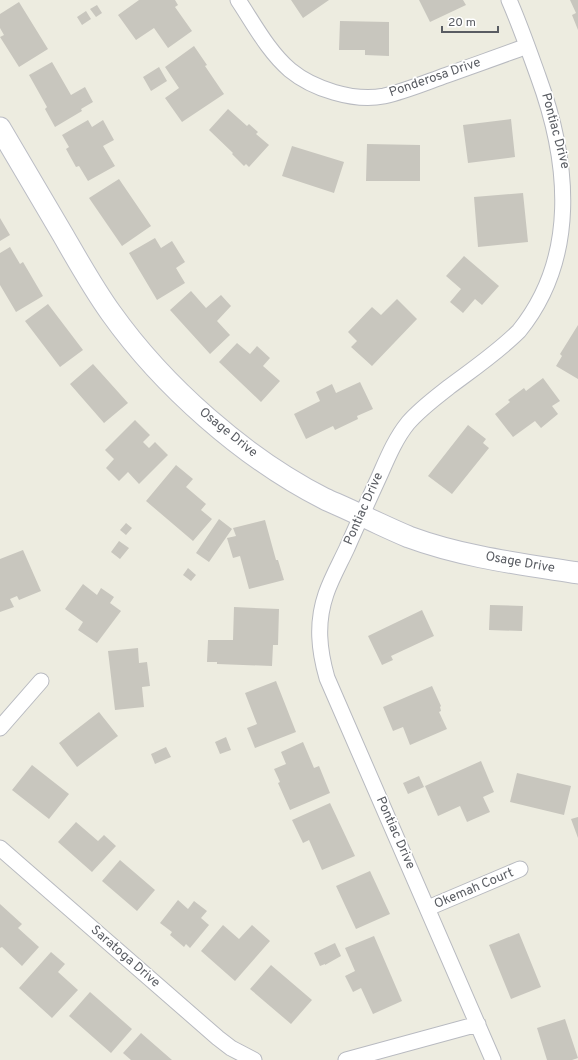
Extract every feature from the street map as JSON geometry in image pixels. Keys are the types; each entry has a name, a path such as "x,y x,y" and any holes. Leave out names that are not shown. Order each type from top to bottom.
{"street":[{"name":"Ponderosa Drive","path":"238,0 270,48 291,71 308,82 328,91 345,95 362,97 383,96 408,89 527,46"},
{"name":"Pontiac Drive","path":"493,1060 327,678 322,659 319,630 326,594 392,449 408,423 418,412 434,399 501,349 521,329 535,313 547,295 555,280 562,260 568,234 567,177 563,155 554,123 509,0"},
{"name":"Osage Drive","path":"0,128 93,286 112,314 137,346 168,380 217,426 246,449 277,471 324,498 410,537 438,546 491,559 578,573"},
{"path":"0,728 41,681"},
{"name":"Saratoga Drive","path":"0,848 218,1038 230,1048 254,1060"},
{"name":"Okemah Court","path":"428,908 520,869"},
{"path":"346,1060 478,1024"}],"building":[{"path":"139,0 175,0 178,5 175,7 192,31 168,48 154,28 136,40 118,15"},
{"path":"291,0 329,0 303,18"},
{"path":"419,0 463,0 466,5 430,22"},
{"path":"570,0 578,0 578,30 572,15 576,13"},
{"path":"19,2 48,49 19,67 0,37 4,35 0,28 0,14"},
{"path":"97,5 102,13 96,17 90,9"},
{"path":"86,11 91,19 82,25 77,17"},
{"path":"340,21 389,22 389,56 365,55 365,50 339,50"},
{"path":"194,46 207,65 205,66 224,94 182,122 165,98 179,88 165,67"},
{"path":"52,62 71,95 85,87 93,102 81,109 82,111 55,127 45,109 47,107 29,75"},
{"path":"159,67 167,81 151,91 143,77"},
{"path":"228,109 247,126 249,124 258,132 256,134 269,145 249,167 246,164 244,166 209,130"},
{"path":"511,119 515,157 468,163 463,125"},
{"path":"88,120 92,127 103,120 114,140 103,146 115,166 88,181 79,166 76,167 66,149 69,147 62,135"},
{"path":"367,144 420,145 420,181 366,181"},
{"path":"292,146 344,162 334,193 282,176"},
{"path":"119,179 151,226 122,246 89,198"},
{"path":"523,193 528,242 478,247 474,197"},
{"path":"0,218 10,235 0,241"},
{"path":"155,238 161,248 172,241 185,262 176,268 185,283 157,300 129,253"},
{"path":"10,247 20,264 23,262 43,296 16,312 0,285 0,253"},
{"path":"464,256 499,286 482,305 475,299 463,313 450,302 461,289 446,276"},
{"path":"191,291 206,308 221,295 231,306 217,321 230,335 210,354 170,310"},
{"path":"397,299 417,319 372,366 351,347 357,341 348,332 372,307 381,315"},
{"path":"48,304 83,350 60,367 25,321"},
{"path":"578,325 578,379 556,366 562,356 560,354"},
{"path":"237,343 250,354 257,346 270,358 263,366 280,381 261,402 219,362"},
{"path":"93,364 128,403 104,423 70,384"},
{"path":"543,378 560,401 552,406 558,414 541,428 535,421 513,437 495,414 510,402 508,400 524,388 526,391"},
{"path":"360,382 373,409 357,416 358,419 335,430 333,426 306,439 294,414 320,401 316,392 332,384 336,393"},
{"path":"135,420 150,435 143,442 149,448 155,442 168,455 139,484 128,472 119,481 106,468 114,459 105,450"},
{"path":"468,425 486,439 483,443 489,448 452,494 428,476"},
{"path":"176,465 193,479 186,487 206,504 201,510 212,519 193,541 146,501"},
{"path":"219,519 232,529 209,562 196,553"},
{"path":"265,520 276,560 278,560 284,580 249,589 240,556 233,558 227,538 236,536 233,528"},
{"path":"126,523 132,528 126,535 120,530"},
{"path":"119,541 129,548 120,559 111,552"},
{"path":"23,550 41,591 19,600 17,596 10,599 14,607 0,612 0,559"},
{"path":"188,568 196,575 191,581 183,575"},
{"path":"83,584 97,595 101,588 114,597 110,603 121,611 97,643 78,630 83,622 65,609"},
{"path":"490,605 523,606 522,631 489,630"},
{"path":"234,607 279,609 278,645 273,645 272,666 217,664 217,662 207,662 208,640 233,640"},
{"path":"422,610 434,636 391,656 393,660 382,665 368,636"},
{"path":"138,648 139,663 147,662 150,686 142,687 144,707 115,710 108,651"},
{"path":"276,681 296,732 255,748 247,728 257,724 245,693"},
{"path":"432,686 441,706 441,711 439,712 447,729 410,745 403,727 393,731 383,707"},
{"path":"99,712 118,736 77,767 59,743"},
{"path":"226,737 231,750 220,754 215,742"},
{"path":"303,742 314,768 319,766 330,793 290,810 278,783 280,782 274,769 286,764 281,752"},
{"path":"166,747 171,757 155,764 151,754"},
{"path":"481,761 494,792 483,797 490,812 467,822 460,806 438,816 425,786"},
{"path":"32,765 69,794 49,819 12,790"},
{"path":"517,773 571,786 564,815 510,802"},
{"path":"419,776 424,787 408,794 403,783"},
{"path":"330,803 355,856 322,870 309,840 303,843 292,820"},
{"path":"578,817 578,838 571,819"},
{"path":"76,822 98,841 104,835 116,846 92,872 58,842"},
{"path":"120,860 155,890 137,911 102,881"},
{"path":"370,871 390,914 356,929 336,886"},
{"path":"178,900 188,909 194,901 207,911 201,918 209,925 190,948 186,944 184,947 170,935 172,932 160,923"},
{"path":"0,904 22,924 18,928 39,947 22,966 2,947 0,948"},
{"path":"223,925 239,939 252,925 270,941 235,981 201,951"},
{"path":"519,933 541,987 511,999 489,945"},
{"path":"374,936 402,1001 373,1014 361,988 353,992 345,976 355,971 345,948"},
{"path":"335,943 341,956 325,965 320,966 314,953"},
{"path":"51,952 65,964 58,972 78,990 52,1018 19,988"},
{"path":"271,965 312,1000 291,1024 250,989"},
{"path":"90,992 132,1029 111,1053 69,1016"},
{"path":"565,1019 578,1058 572,1060 547,1060 537,1028"},
{"path":"141,1033 172,1060 131,1060 123,1053"}]}
